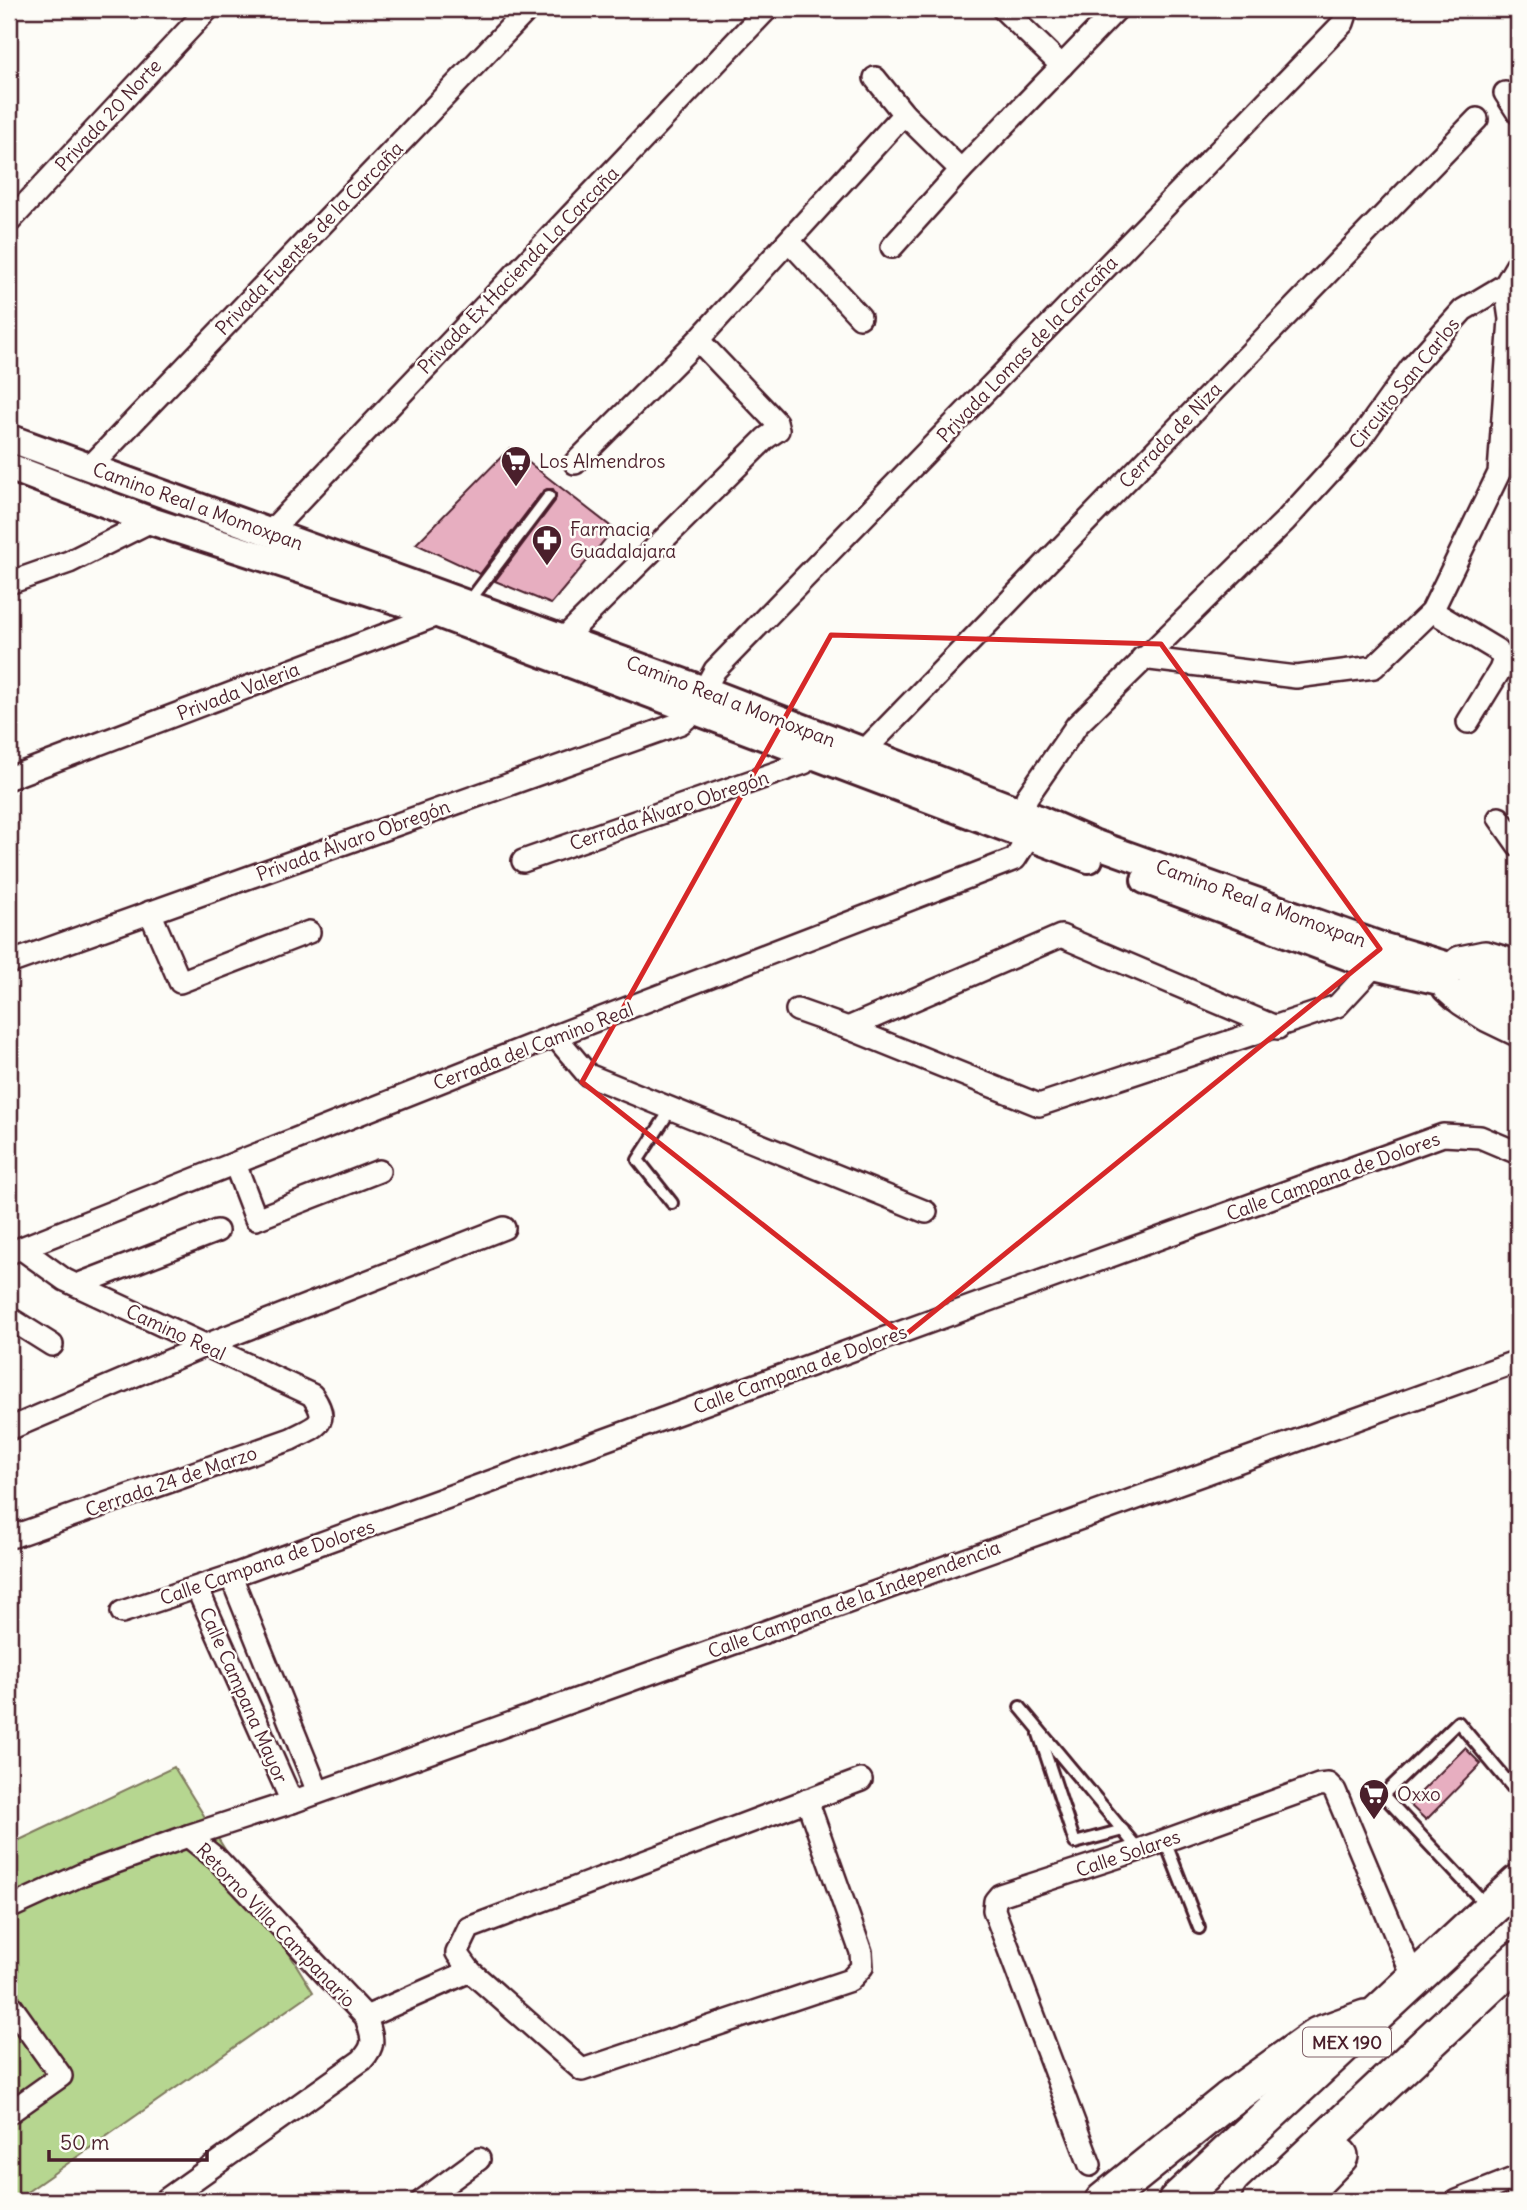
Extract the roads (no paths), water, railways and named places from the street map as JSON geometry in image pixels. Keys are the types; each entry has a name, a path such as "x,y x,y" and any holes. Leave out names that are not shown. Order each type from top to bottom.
{"highway":[{"path":"1518,969 1485,960 1455,978 1489,1014 1518,1028"},
{"name":"MEX 190","path":"1176,2201 1518,1883"},
{"path":"1296,2201 1470,2026 1514,1964"},
{"name":"MEX 190","path":"1259,2201 1514,1964"},
{"path":"1103,2201 1228,2100 1318,2035 1378,2013"}],"street":[{"name":"Privada 20 Norte","path":"9,222 208,9"},
{"name":"Privada Fuentes de la Carcaña","path":"90,467 528,9"},
{"name":"Privada Ex Hacienda La Carcaña","path":"270,532 767,9"},
{"path":"1003,9 1062,66"},
{"path":"892,247 961,170 1117,9"},
{"name":"Privada Lomas de la Carcaña","path":"699,700 715,670 1343,23 1346,14 1343,9"},
{"path":"875,78 904,114 961,170"},
{"path":"1504,93 1518,113"},
{"path":"575,463 698,340 904,114"},
{"name":"Cerrada de Niza","path":"864,751 1477,119"},
{"path":"789,241 860,317"},
{"path":"1142,659 1296,677 1374,667 1432,611 1499,473 1510,319 1505,285 1518,263"},
{"name":"Circuito San Carlos","path":"1026,825 1027,797 1077,724 1294,510 1360,439 1411,368 1463,310 1505,285"},
{"path":"564,638 766,438 778,430 776,422 698,340"},
{"name":"Camino Real a Momoxpan","path":"9,438 564,638 811,754 1026,825 1093,843 1377,956 1455,978 1473,968 1479,980 1518,998"},
{"name":"Camino Real a Momoxpan","path":"9,467 151,521 699,700 864,751 1026,825"},
{"path":"9,583 69,562 151,521"},
{"name":"Privada Valeria","path":"9,778 467,603"},
{"path":"1432,611 1497,650 1504,659 1468,722"},
{"name":"Privada Álvaro Obregón","path":"9,963 681,723 699,700"},
{"name":"Cerrada Álvaro Obregón","path":"523,861 804,763 811,754"},
{"path":"1499,818 1518,845"},
{"name":"Cerrada del Camino Real","path":"15,1251 555,1036 1015,859 1026,825"},
{"path":"150,912 180,982 309,932"},
{"path":"848,1028 1061,936 1278,1028"},
{"path":"797,1010 1039,1105 1278,1028 1337,1006 1377,956"},
{"path":"555,1036 588,1075 926,1212"},
{"name":"Calle Campana de Dolores","path":"122,1612 231,1576 1443,1135 1480,1137 1518,1153"},
{"path":"235,1164 256,1219 379,1171"},
{"path":"9,1429 205,1345 504,1228"},
{"path":"77,1285 217,1231"},
{"name":"Camino Real","path":"15,1251 65,1280 312,1395 323,1418"},
{"path":"9,1318 51,1345"},
{"name":"Calle Campana de la Independencia","path":"9,1908 83,1874 292,1802 1518,1361"},
{"name":"Cerrada 24 de Marzo","path":"14,1535 291,1439 318,1426 323,1418"},
{"name":"Calle Campana Mayor","path":"231,1576 318,1792"},
{"name":"Calle Campana Mayor","path":"197,1588 292,1802"},
{"path":"807,1800 862,1952 862,1967 850,1980 582,2070 471,1971 457,1952 469,1928 807,1800 861,1780"},
{"name":"Calle Solares","path":"1090,2165 994,1910 995,1901 1000,1895 1328,1784 1335,1791 1414,1979"},
{"name":"Retorno Villa Campanario","path":"164,2201 362,2060 372,2050 373,2038 366,2017 218,1860 188,1836"},
{"path":"366,2017 471,1971"},
{"path":"9,2003 61,2076 9,2113"},
{"path":"422,2201 479,2159"},
{"path":"1457,2201 1518,2176"}],"lane":[{"path":"467,603 549,496"},
{"path":"671,1109 638,1160 672,1203"},
{"path":"1020,1707 1139,1850"},
{"path":"1490,1910 1383,1795 1458,1722 1518,1794"},
{"path":"1037,1728 1074,1843 1123,1830"},
{"path":"1165,1841 1199,1928"}],"place":[{"name":"Los Almendros","path":"516,488"},
{"name":"Farmacia Guadalajara","path":"547,567"},
{"name":"Oxxo","path":"1374,1821"}]}
